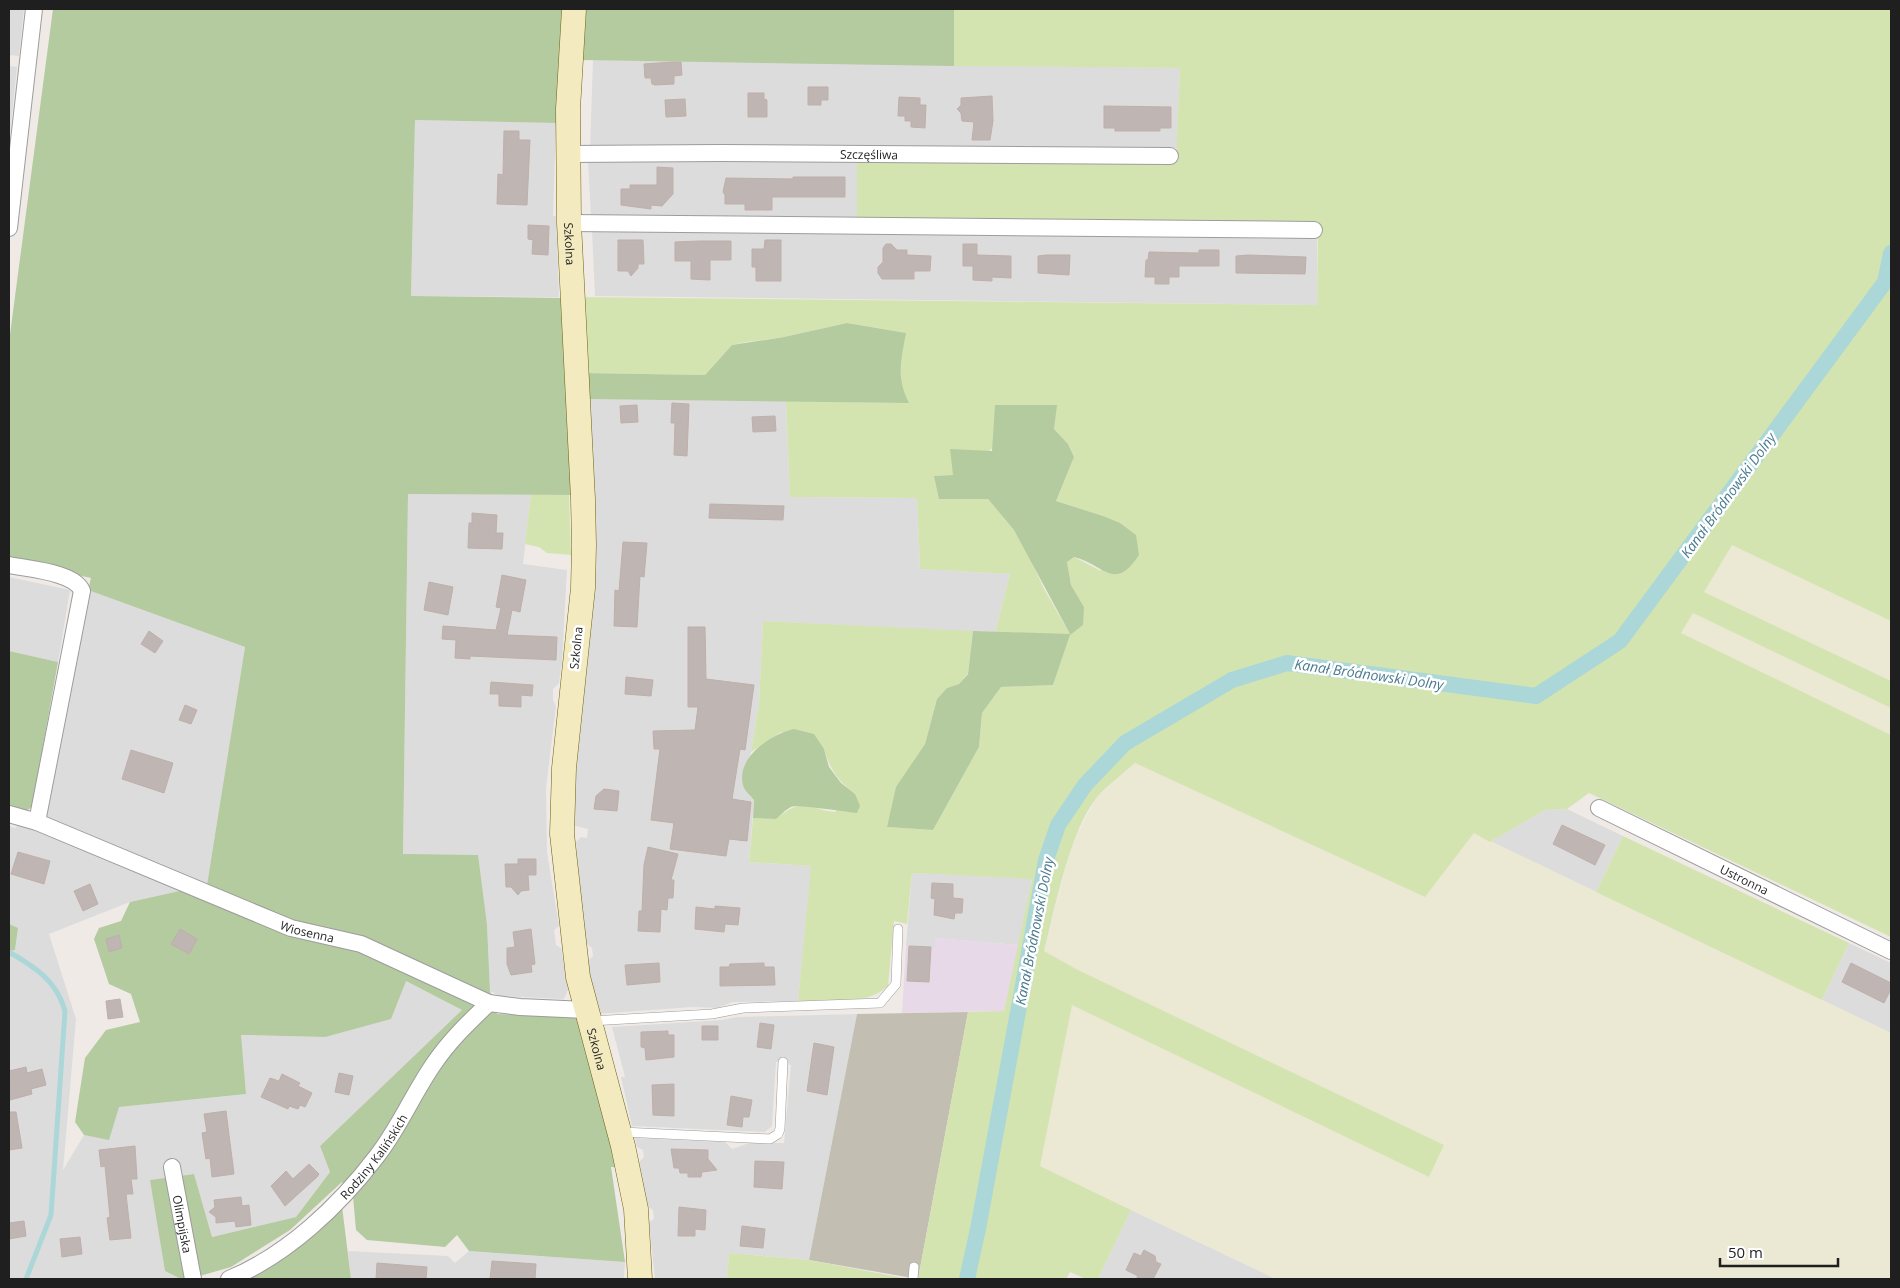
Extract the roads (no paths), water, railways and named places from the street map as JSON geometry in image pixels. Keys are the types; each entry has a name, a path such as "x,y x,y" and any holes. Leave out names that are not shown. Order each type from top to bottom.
{"street":[{"path":"9,228 34,9"},
{"name":"Szkolna","path":"574,9 568,109 569,223 584,498 584,545 582,588 564,768 562,834 578,977 619,1132 636,1209 640,1279"},
{"name":"Szczęśliwa","path":"568,154 730,153 1170,156"},
{"path":"569,223 1314,230"},
{"path":"9,565 67,577 76,582 82,591 36,822"},
{"name":"Ustronna","path":"1599,808 1891,951"},
{"name":"Wiosenna","path":"9,814 36,822 284,925 361,944 489,1003 587,1015"},
{"name":"Rodziny Kalińskich","path":"229,1279 258,1266 303,1233 346,1192 378,1156 433,1064 459,1031 489,1003"},
{"name":"Olimpijska","path":"172,1167 193,1279"}],"lane":[{"path":"587,1015 712,1014 743,1008 880,1004 896,984 898,930"},
{"path":"619,1132 770,1138 778,1134 780,1129 783,1062"},
{"path":"913,1279 914,1267"}],"waterway":[{"name":"Kanał Bródnowski Dolny","path":"967,1279 978,1229 1046,860 1058,825 1085,785 1125,743 1232,680 1287,663 1536,696 1620,641 1885,282 1891,253"},
{"path":"9,952 28,963 51,983 57,991 65,1011 51,1215 26,1279"}]}
